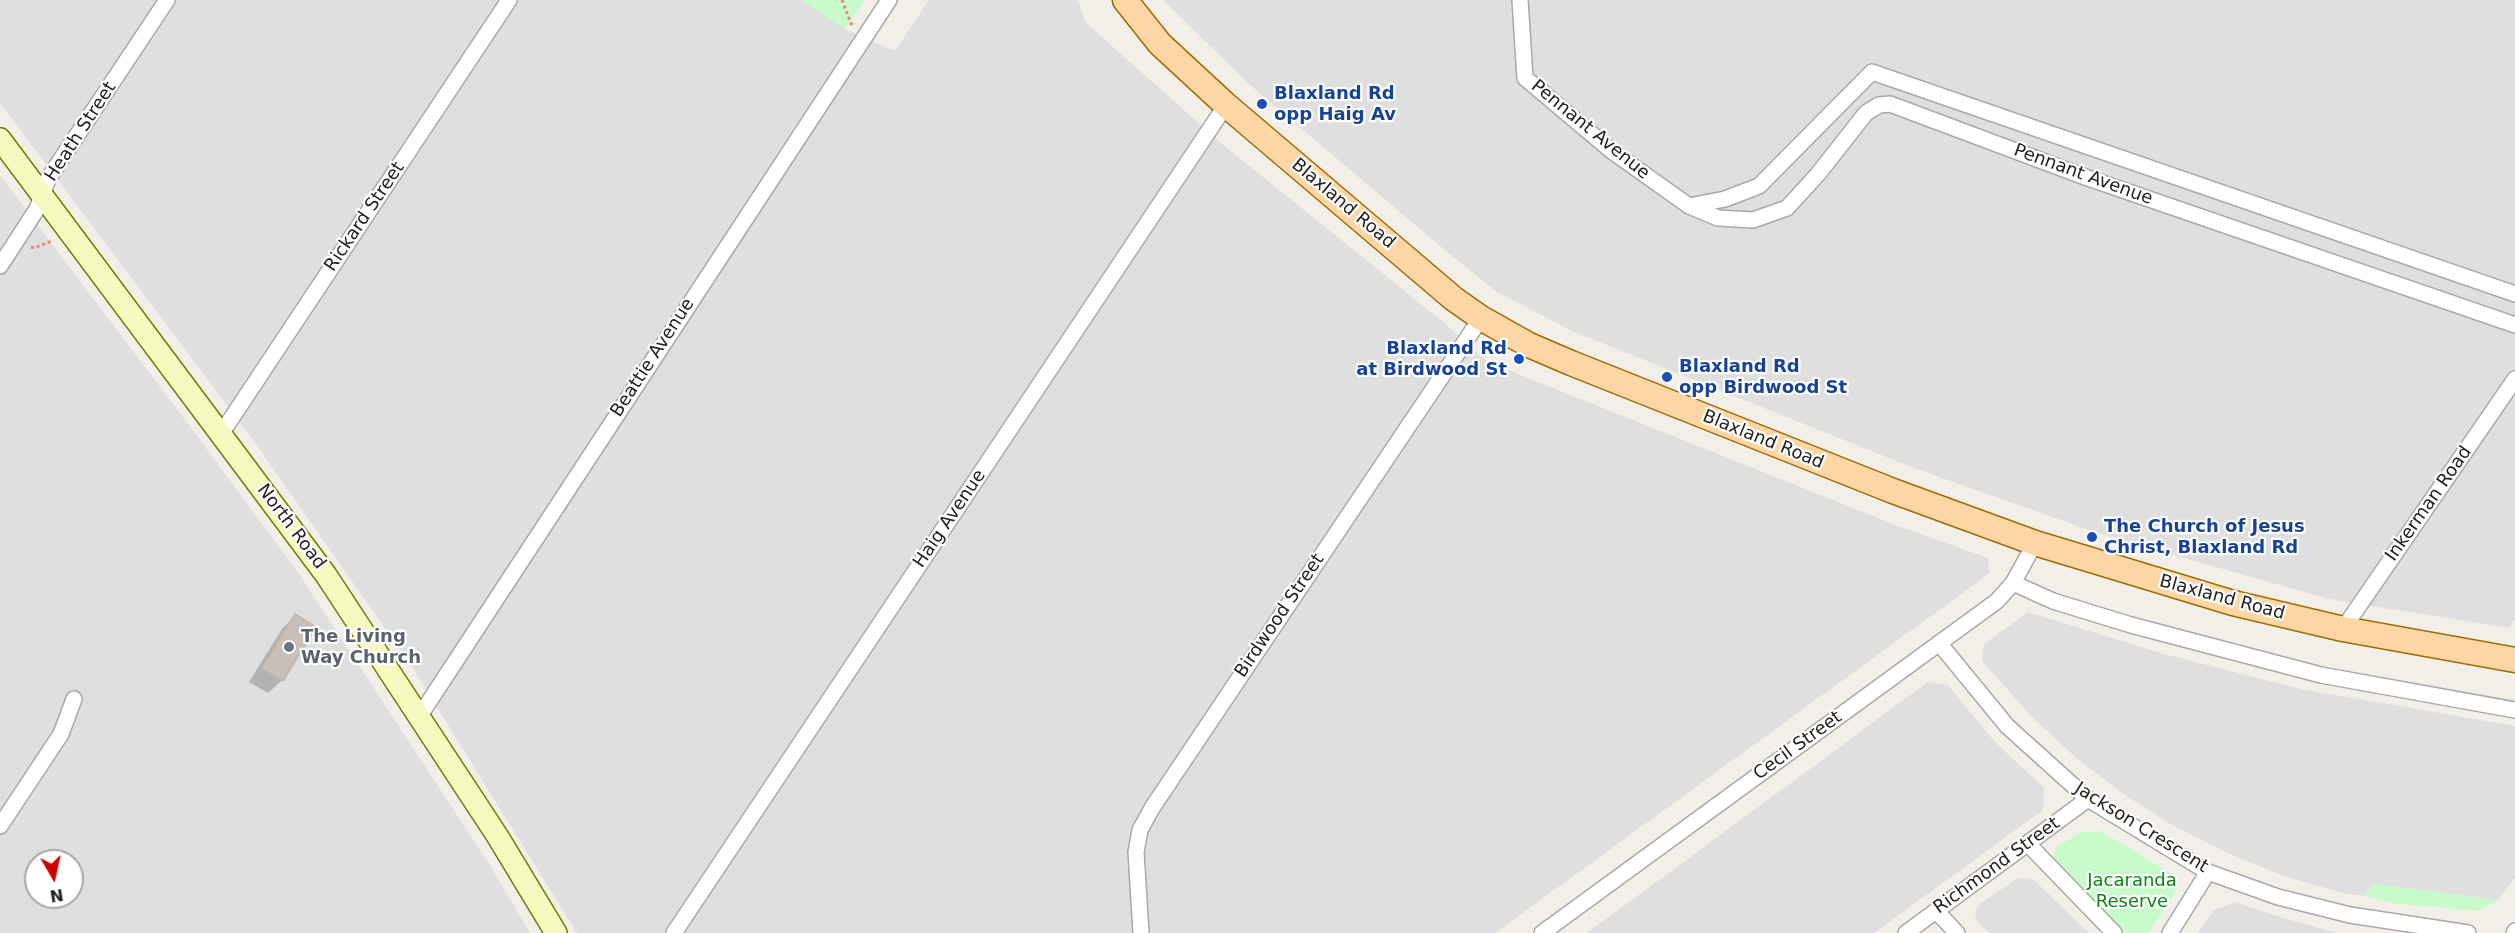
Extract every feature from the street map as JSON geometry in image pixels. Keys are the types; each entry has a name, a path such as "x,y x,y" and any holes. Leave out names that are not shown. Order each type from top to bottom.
{"main road":[{"name":"Blaxland Road","path":"1125,0 1160,44 1226,105 1454,298 1481,318 1529,345 1893,491 2035,543 2233,603 2343,629 2515,660"}],"street":[{"name":"Heath Street","path":"0,266 37,209 48,179 167,0"},
{"name":"Rickard Street","path":"221,434 509,0"},
{"name":"Beattie Avenue","path":"419,717 889,0"},
{"name":"Pennant Avenue","path":"1520,0 1525,78 1613,152 1689,206 1718,218 1753,220 1787,208 1818,174 1866,113 1879,105 1890,104 2085,177 2515,326"},
{"name":"Pennant Avenue","path":"1689,206 1725,200 1759,186 1872,72 2515,294"},
{"name":"Haig Avenue","path":"674,933 1226,105"},
{"name":"North Road","path":"0,139 326,575 498,837 556,933"},
{"name":"Birdwood Street","path":"1141,933 1136,852 1140,830 1152,808 1481,318"},
{"name":"Inkerman Road","path":"2343,629 2515,379"},
{"name":"Cecil Street","path":"1542,933 1997,602 2013,583 2035,543"},
{"path":"2013,583 2053,601 2132,625 2321,675 2515,710"},
{"name":"Jackson Crescent","path":"1939,643 2007,726 2088,799 2208,872 2278,897 2350,915 2468,933"},
{"path":"0,826 61,734 74,699"},
{"name":"Richmond Street","path":"1906,933 2088,799"},
{"path":"2028,844 2114,933"},
{"path":"2170,933 2208,872"},
{"path":"1936,911 1957,933"}],"path":[{"path":"842,0 858,45"},
{"path":"27,245 34,248 51,241 58,245"}],"shaded area":[{"path":"0,0 802,0 845,29 895,51 929,0 1078,0 1086,23 1228,149 1442,321 1488,362 1898,526 1988,558 1990,573 1495,933 577,933 412,667 253,440 0,103"},
{"path":"1163,0 2515,0 2515,619 2509,628 2329,599 2103,535 1914,468 1572,331 1497,292 1440,246 1250,85"},
{"path":"0,175 299,574 491,867 530,933 0,933"},
{"path":"2028,612 2164,654 2301,689 2515,726 2515,878 2498,900 2374,884 2364,896 2342,893 2281,875 2228,853 2172,825 2122,793 2074,756 2032,717 1982,661 1984,644"},
{"path":"1928,682 1948,685 1994,741 2044,788 2043,810 1874,933 1587,933"},
{"path":"2018,878 2033,879 2089,933 1989,933 1975,919 1977,906"},
{"path":"2235,902 2338,933 2198,933 2214,910"}],"green space":[{"path":"802,0 864,0 845,29"},
{"name":"Jacaranda Reserve","path":"2101,831 2172,874 2177,889 2149,933 2125,933 2054,865 2055,848 2081,832"},
{"path":"2374,884 2498,900 2480,911 2397,904 2364,896"}],"building":[{"name":"The Living Way Church","path":"295,614 316,627 283,681 262,668"}],"place":[{"name":"Blaxland Rd opp Haig Av","path":"1262,104"},
{"name":"Blaxland Rd at Birdwood St","path":"1519,359"},
{"name":"Blaxland Rd opp Birdwood St","path":"1667,377"},
{"name":"The Church of Jesus Christ, Blaxland Rd","path":"2092,537"},
{"name":"The Living Way Church","path":"289,647"}]}
